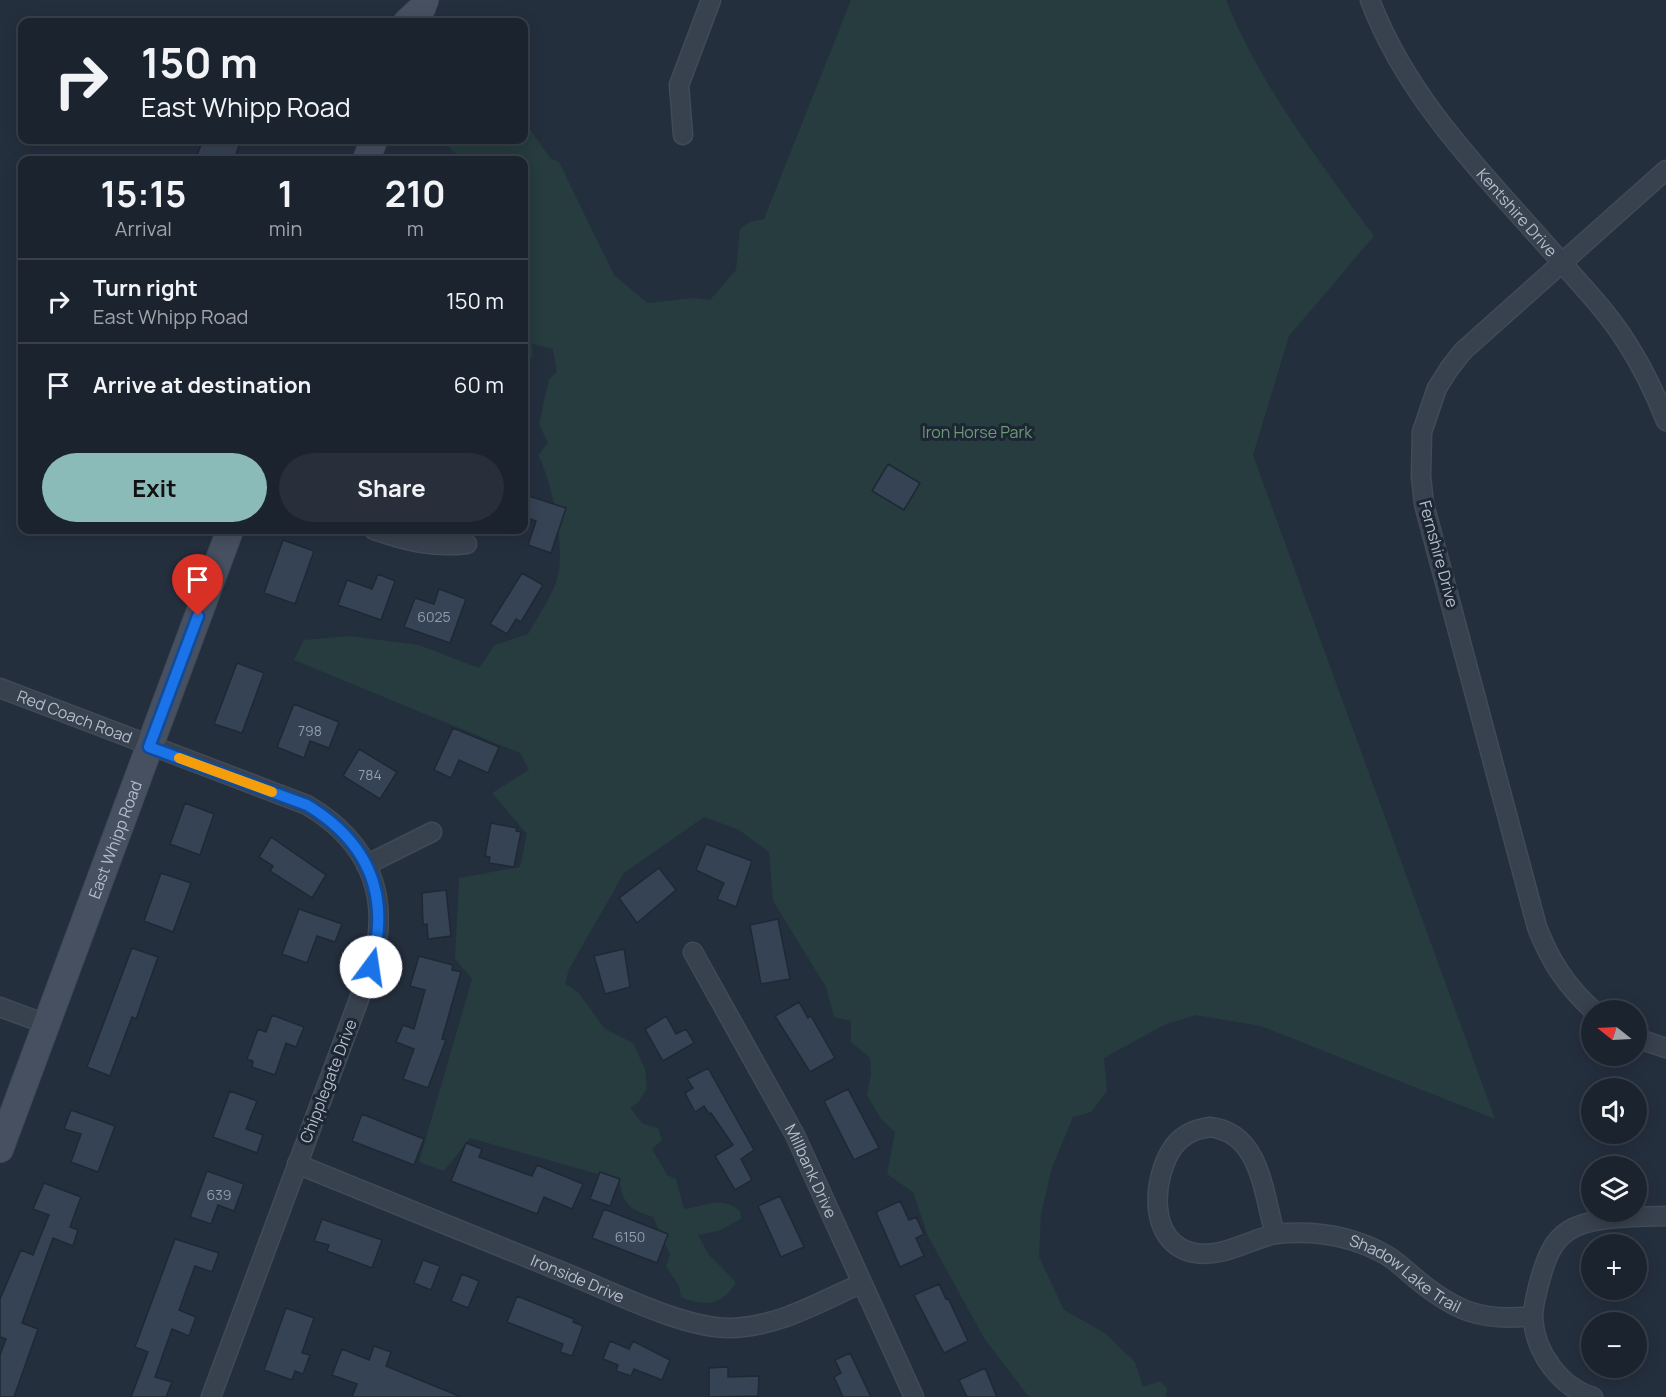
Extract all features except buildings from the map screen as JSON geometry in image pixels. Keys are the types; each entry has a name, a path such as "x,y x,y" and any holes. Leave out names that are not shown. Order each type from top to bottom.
{"main road":[{"name":"East Whipp Road","path":"0,1149 229,534"}],"street":[{"path":"683,135 679,86 711,0"},
{"name":"Kentshire Drive","path":"1370,0 1394,54 1438,120 1597,302 1626,341 1650,383 1666,422"},
{"name":"Fernshire Drive","path":"1582,1000 1558,972 1537,927 1424,504 1420,476 1422,432 1428,410 1449,369 1463,351 1666,170"},
{"path":"386,534 409,542 433,546 467,544"},
{"name":"Red Coach Road","path":"0,688 149,747"},
{"name":"Chipplegate Drive","path":"149,747 307,805 325,816 345,833 366,865 378,900 377,948 215,1396"},
{"path":"366,865 432,832"},
{"name":"Millbank Drive","path":"693,952 795,1136 914,1397"},
{"path":"0,1007 46,1024"},
{"path":"1647,1042 1666,1048"},
{"name":"Shadow Lake Trail","path":"1275,1234 1254,1158 1239,1137 1227,1130 1210,1127 1185,1135 1174,1146 1164,1170 1157,1210 1164,1233 1175,1244 1197,1253 1222,1251 1275,1234 1319,1233 1347,1238 1388,1256 1438,1297 1460,1309 1489,1318 1533,1316"},
{"name":"Ironside Drive","path":"297,1164 622,1296 710,1326 760,1325 787,1317 862,1282"},
{"path":"1593,1397 1574,1388 1547,1361 1540,1346 1533,1316 1545,1263 1558,1239 1568,1230 1582,1224 1666,1215"}],"green space":[{"name":"Iron Horse Park","path":"851,0 1226,0 1256,63 1292,122 1374,236 1289,336 1253,455 1495,1119 1261,1026 1196,1015 1164,1025 1104,1058 1107,1091 1091,1112 1073,1117 1052,1168 1041,1213 1039,1257 1064,1310 1105,1333 1135,1362 1143,1387 1160,1381 1167,1388 1166,1397 1029,1397 984,1338 928,1236 913,1192 887,1174 895,1132 882,1120 867,1095 871,1074 870,1058 851,1042 851,1021 834,1017 826,987 773,901 769,852 739,830 704,817 624,873 569,969 565,984 578,992 605,1029 633,1043 645,1069 647,1088 638,1103 630,1108 643,1124 658,1128 662,1140 652,1149 667,1175 676,1179 684,1209 719,1203 733,1206 740,1211 741,1219 718,1231 698,1235 709,1255 736,1282 731,1290 719,1300 705,1303 681,1297 679,1286 666,1266 670,1255 653,1217 638,1212 629,1205 623,1196 619,1180 470,1138 444,1171 419,1162 472,979 455,959 459,878 520,867 527,834 492,793 529,770 520,753 294,660 304,640 349,636 419,645 479,668 495,645 528,634 546,604 559,572 557,519 549,483 538,455 548,443 539,424 549,379 557,372 553,349 532,344 533,356 528,360 528,156 458,156 446,144 528,144 528,127 550,158 559,162 614,275 647,303 693,298 710,300 736,270 740,229 750,222 764,219"}],"slow traffic":[{"path":"179,758 272,792"}],"route":[{"path":"198,616 149,747 307,805 325,816 345,833 366,865 378,900 380,927 371,967"}]}
